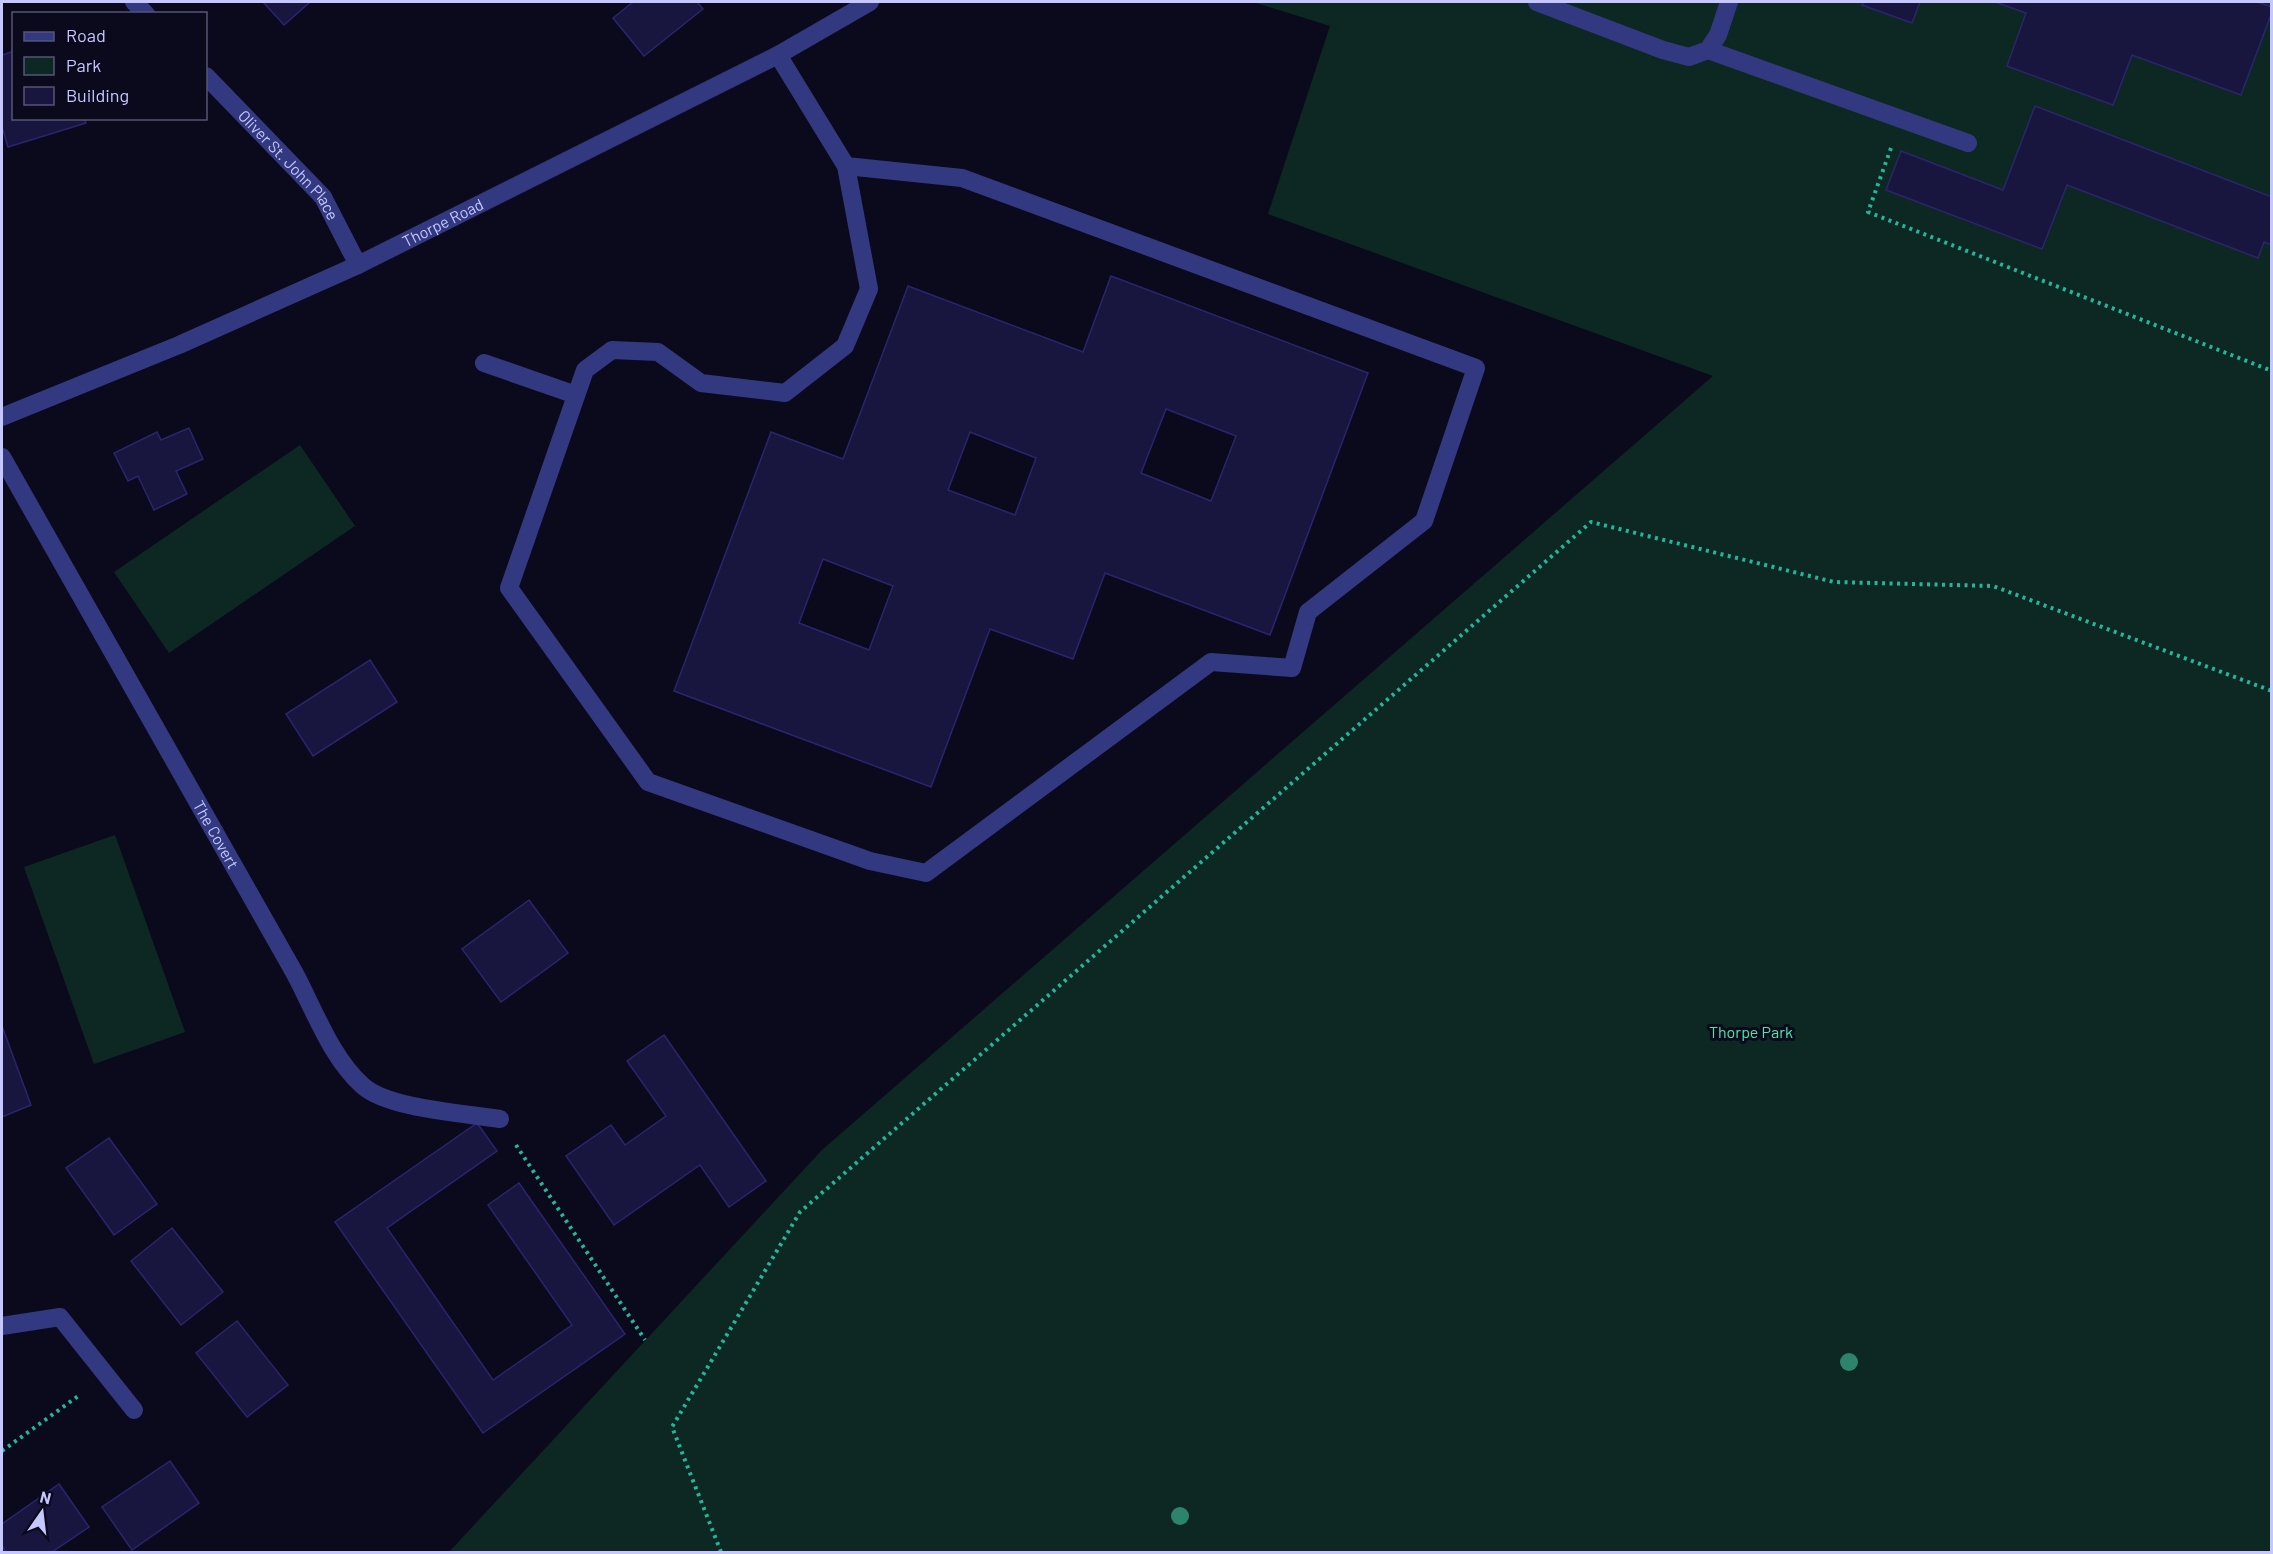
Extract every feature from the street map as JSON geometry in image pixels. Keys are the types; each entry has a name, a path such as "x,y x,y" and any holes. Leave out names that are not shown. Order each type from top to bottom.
{"street":[{"name":"Thorpe Road","path":"2,417 179,345 358,265 778,55 870,2"},
{"path":"1537,2 1663,50 1689,57 1708,50 1718,35 1729,2"},
{"path":"1708,50 1968,143"},
{"path":"778,55 846,166 869,289 845,346 785,393 701,382 658,352 612,350 585,370 509,588 648,782 870,861 926,873 1211,662 1292,668 1308,612 1424,521 1476,369 962,178 846,166"},
{"name":"Oliver St. John Place","path":"207,77 323,197 358,265"},
{"path":"484,363 576,395"},
{"name":"The Covert","path":"2,457 294,972 339,1056 363,1086 394,1102 500,1119"},
{"path":"2,1326 60,1317 134,1410"}],"path":[{"path":"1902,119 1868,212 2271,371"},
{"path":"721,1552 672,1427 800,1212 1591,522 1834,582 1993,586 2271,691"},
{"path":"500,1119 645,1340"},
{"path":"2,1451 107,1375"}],"green space":[{"name":"Thorpe Park","path":"1253,2 2271,2 2271,1552 449,1552 822,1150 1713,376 1268,214 1330,26"},
{"path":"300,445 355,526 169,653 114,572"},
{"path":"115,835 185,1032 94,1064 24,867"}],"building":[{"path":"263,2 310,2 284,25"},
{"path":"633,2 697,2 703,9 644,56 613,18"},
{"path":"1864,2 1920,2 1912,23 1862,5"},
{"path":"1995,2 2257,2 2272,7 2272,12 2241,95 2132,55 2113,105 2007,66 2026,13"},
{"path":"12,52 12,120 85,120 86,123 8,147 2,127 2,55"},
{"path":"2035,106 2272,197 2272,245 2264,242 2258,258 2067,185 2042,249 1886,190 1901,151 2003,190"},
{"path":"1111,276 1368,373 1270,635 1105,573 1073,659 990,629 931,787 674,691 771,432 843,459 908,286 1083,352","holes":["1166,409 1236,436 1211,501 1141,473","970,432 1036,458 1015,515 948,490","823,559 893,586 869,650 799,623"]},
{"path":"189,428 203,459 176,471 187,494 154,510 138,476 128,481 114,453 157,432 161,440"},
{"path":"370,660 397,702 313,756 286,714"},
{"path":"529,900 568,953 501,1002 462,949"},
{"path":"2,1026 31,1105 2,1117"},
{"path":"664,1035 766,1181 729,1207 700,1165 614,1225 566,1156 611,1125 625,1145 666,1116 627,1061"},
{"path":"477,1123 497,1151 387,1228 493,1380 572,1325 488,1205 519,1183 625,1334 483,1433 335,1222"},
{"path":"109,1138 157,1204 114,1235 66,1168"},
{"path":"172,1228 223,1292 181,1325 131,1261"},
{"path":"237,1321 288,1385 247,1417 196,1353"},
{"path":"170,1461 199,1503 132,1550 102,1507"},
{"path":"59,1484 89,1527 52,1552 6,1552 2,1546 2,1524"}]}
